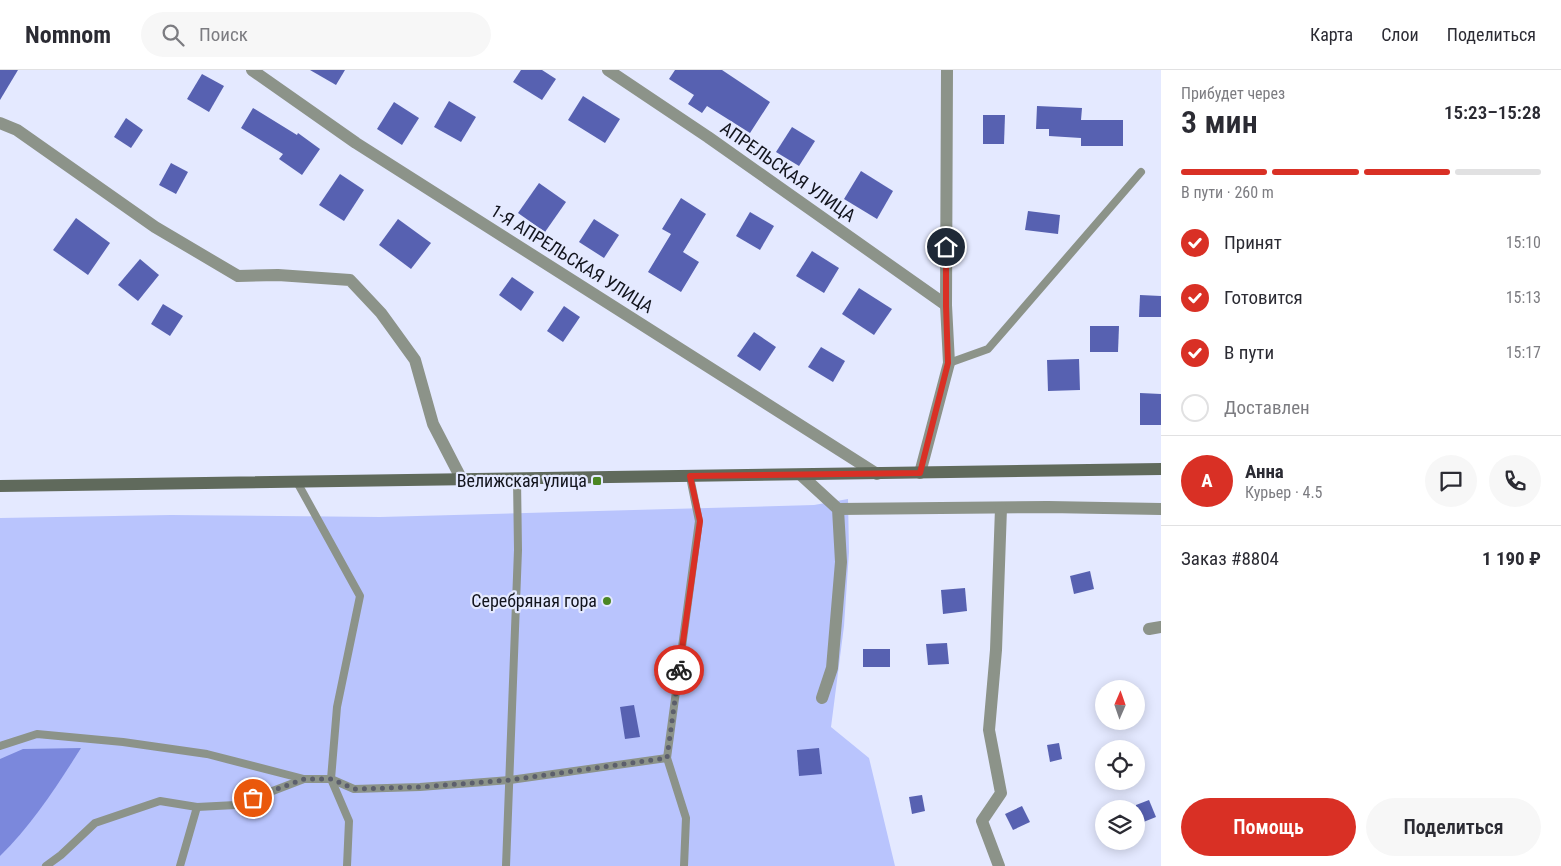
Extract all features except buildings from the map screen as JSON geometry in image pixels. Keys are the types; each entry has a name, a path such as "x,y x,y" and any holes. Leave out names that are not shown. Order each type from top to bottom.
{"street":[{"name":"1-Я АПРЕЛЬСКАЯ УЛИЦА","path":"252,70 356,143 877,474"},
{"name":"АПРЕЛЬСКАЯ УЛИЦА","path":"608,70 708,136 946,306"},
{"path":"920,473 948,363 946,306 946,71"},
{"path":"0,123 17,130 155,227 238,276 278,275 350,280 381,313 415,360 433,424 462,480"},
{"path":"0,486 1161,469"},
{"path":"801,475 838,509 1161,509"},
{"path":"999,866 982,821 1001,793 989,730 996,650 1001,508"},
{"path":"822,698 832,668 840,571 838,509"}],"lane":[{"path":"948,363 988,349 1141,172"},
{"path":"684,866 686,818 667,758 700,521 690,476"},
{"path":"506,866 518,550 517,479"},
{"path":"297,482 360,596 337,707 332,779 349,821 347,866"},
{"path":"0,746 37,734 123,742 207,754 304,779 332,779 354,789 420,787 510,780 667,758"},
{"path":"46,866 61,855 95,823 160,801 197,807 236,805 304,779"},
{"path":"180,866 197,807"}],"shaded area":[{"path":"848,499 849,552 844,626 831,727 869,758 895,866 0,866 0,518 171,515 380,517 814,505"},
{"path":"81,748 33,818 0,856 0,759 23,749"}],"way so far":[{"path":"253,798 304,779 332,779 354,789 420,787 510,780 667,758 679,670"}],"place":[{"name":"Велижская улица","path":"597,481"},
{"name":"Серебряная гора","path":"607,601"}],"route":[{"path":"679,670 700,521 690,476 920,473 948,363 946,247"}]}
